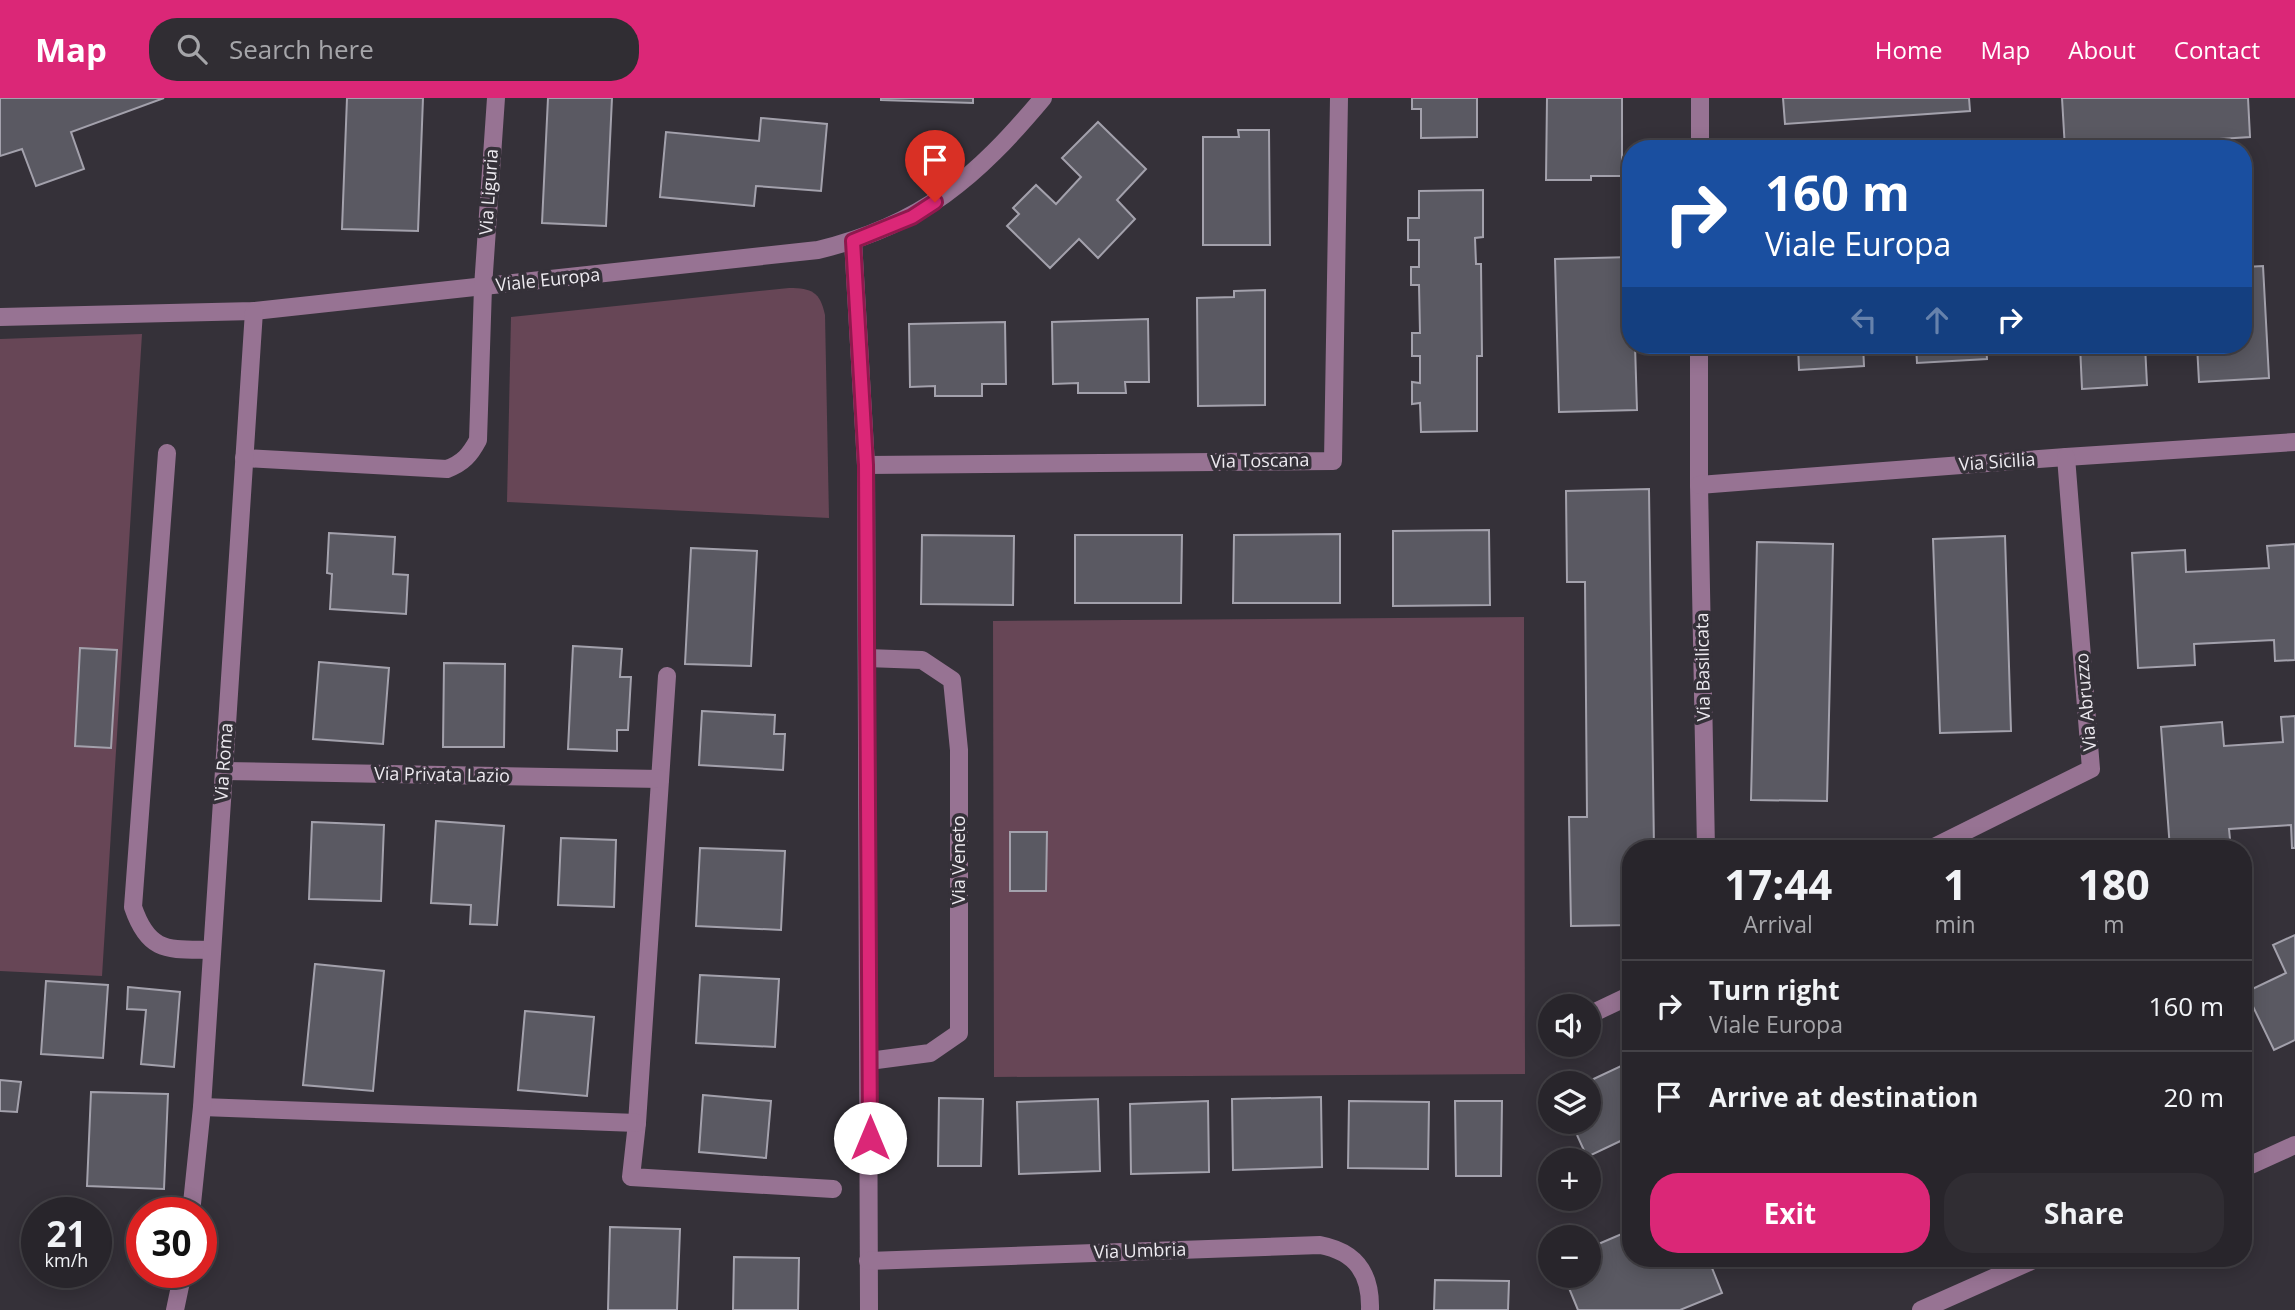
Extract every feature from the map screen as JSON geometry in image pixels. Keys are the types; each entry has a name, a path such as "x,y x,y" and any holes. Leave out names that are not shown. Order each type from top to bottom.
{"street":[{"name":"Via Liguria","path":"244,458 447,469 461,463 472,452 478,440 483,287 496,98"},
{"name":"Viale Europa","path":"0,317 254,311 788,254 853,241 912,217 949,192 989,159 1043,98"},
{"name":"Via Toscana","path":"866,465 1334,461 1339,98"},
{"path":"1700,98 1700,140"},
{"path":"853,241 866,465 869,1310"},
{"name":"Via Roma","path":"193,1197 202,1107 254,311"},
{"name":"Via Basilicata","path":"1699,354 1706,840"},
{"name":"Via Sicilia","path":"1699,485 2295,442"},
{"path":"167,453 133,907 140,928 153,942 172,949 212,950"},
{"name":"Via Abruzzo","path":"1948,840 2091,769 2066,457"},
{"name":"Via Veneto","path":"867,658 922,660 952,680 959,750 960,1034 929,1054 869,1061"},
{"path":"667,676 637,1123 631,1177 833,1189"},
{"name":"Via Privata Lazio","path":"224,771 660,779"},
{"path":"1601,1009 1622,999"},
{"path":"202,1107 637,1123"},
{"path":"2252,1164 2295,1145"},
{"name":"Via Umbria","path":"868,1261 1321,1245 1350,1256 1359,1266 1369,1287 1370,1310"},
{"path":"1921,1310 2018,1267"},
{"path":"175,1310 180,1288"}],"shaded area":[{"path":"789,288 814,293 825,315 829,518 507,502 511,317"},
{"path":"142,334 102,976 0,971 0,339"},
{"path":"1524,617 1525,1074 994,1077 993,621","holes":["1010,833 1046,833 1046,891 1010,891"]}],"building":[{"path":"0,98 164,98 71,132 84,169 36,186 22,149 0,156"},
{"path":"347,98 423,98 418,231 342,229"},
{"path":"548,98 612,98 606,226 542,223"},
{"path":"973,98 973,103 881,100"},
{"path":"1412,98 1477,98 1477,137 1421,138 1421,109 1412,109"},
{"path":"1547,98 1622,98 1622,176 1591,176 1591,180 1546,180"},
{"path":"1783,98 1969,98 1970,111 1785,124"},
{"path":"2062,98 2248,98 2250,137 2204,140 2064,140"},
{"path":"761,118 827,124 821,191 756,186 754,206 660,197 666,132 759,141"},
{"path":"1098,122 1146,169 1117,200 1135,219 1098,258 1079,239 1050,268 1007,226 1019,214 1013,208 1036,185 1056,204 1081,177 1062,158"},
{"path":"1238,130 1269,130 1270,245 1203,245 1203,137 1239,137"},
{"path":"1483,190 1483,237 1475,238 1476,264 1481,264 1482,356 1477,356 1477,431 1421,432 1420,403 1412,404 1412,382 1420,383 1420,356 1412,356 1412,333 1420,333 1419,285 1411,285 1411,267 1419,267 1419,240 1408,240 1408,218 1419,218 1419,191"},
{"path":"1622,257 1622,354 1635,354 1637,410 1559,412 1555,259"},
{"path":"2263,266 2269,378 2199,382 2197,354 2252,354 2252,267"},
{"path":"1265,290 1265,405 1198,406 1197,298 1234,297 1234,291"},
{"path":"1148,319 1149,382 1125,382 1126,393 1078,393 1078,383 1053,384 1052,322"},
{"path":"1005,322 1006,384 982,384 982,396 935,396 935,386 910,387 909,324"},
{"path":"1798,354 1863,354 1864,366 1799,370"},
{"path":"1916,354 1987,354 1987,359 1917,363"},
{"path":"2080,354 2145,354 2147,385 2082,389"},
{"path":"1649,489 1654,840 1622,840 1622,925 1571,926 1569,817 1587,817 1585,582 1567,582 1566,491"},
{"path":"1489,530 1490,605 1393,606 1393,531"},
{"path":"329,533 395,537 393,574 408,575 406,614 330,609 332,574 327,573"},
{"path":"1340,534 1340,603 1233,603 1234,535"},
{"path":"922,535 1014,536 1013,605 921,604"},
{"path":"1075,535 1182,535 1181,603 1075,603"},
{"path":"2005,536 2011,731 1940,733 1933,539"},
{"path":"1757,542 1833,544 1827,801 1751,800"},
{"path":"2295,544 2295,660 2275,661 2274,640 2194,644 2195,665 2138,668 2132,553 2185,550 2186,572 2269,568 2267,546"},
{"path":"691,548 757,551 751,666 685,664"},
{"path":"573,646 622,649 620,677 631,677 628,730 617,730 617,751 568,749"},
{"path":"80,648 117,650 111,748 75,746"},
{"path":"319,662 389,668 383,744 313,739"},
{"path":"444,663 505,664 504,747 443,747"},
{"path":"702,711 775,715 774,734 785,734 783,770 699,765"},
{"path":"2295,716 2295,848 2292,848 2291,825 2229,829 2230,840 2169,840 2161,727 2222,722 2224,746 2283,742 2281,717"},
{"path":"436,821 504,826 497,925 470,924 471,905 431,903"},
{"path":"312,822 384,825 381,901 309,899"},
{"path":"1010,832 1047,832 1046,891 1010,891"},
{"path":"561,838 616,840 614,907 558,905"},
{"path":"700,848 785,851 781,930 696,926"},
{"path":"2295,935 2295,1040 2274,1050 2252,1004 2252,989 2286,973 2273,945"},
{"path":"315,964 384,971 373,1091 303,1085"},
{"path":"700,975 779,979 775,1047 696,1043"},
{"path":"46,981 108,985 103,1058 41,1054"},
{"path":"128,987 180,992 174,1067 141,1064 146,1010 127,1009"},
{"path":"525,1011 594,1017 587,1096 518,1090"},
{"path":"1621,1066 1622,1140 1601,1150 1601,1148 1583,1148 1576,1134 1601,1134 1601,1075"},
{"path":"0,1080 21,1082 17,1112 0,1111"},
{"path":"91,1092 168,1094 164,1189 87,1186"},
{"path":"703,1095 771,1101 766,1158 699,1152"},
{"path":"1321,1097 1322,1167 1233,1170 1232,1099"},
{"path":"939,1098 983,1099 981,1166 938,1166"},
{"path":"1098,1099 1100,1171 1019,1174 1017,1102"},
{"path":"1208,1101 1209,1172 1131,1174 1130,1104"},
{"path":"1349,1101 1429,1102 1428,1169 1348,1168"},
{"path":"1455,1101 1502,1101 1501,1176 1456,1176"},
{"path":"610,1227 680,1229 677,1310 608,1310"},
{"path":"1622,1234 1622,1267 1712,1267 1722,1293 1680,1310 1578,1310 1569,1288 1601,1288 1601,1243"},
{"path":"734,1257 799,1258 798,1310 733,1310"},
{"path":"1435,1280 1509,1281 1508,1310 1434,1310"}],"route":[{"path":"870,1138 866,465 853,241 912,217 935,202"}]}
